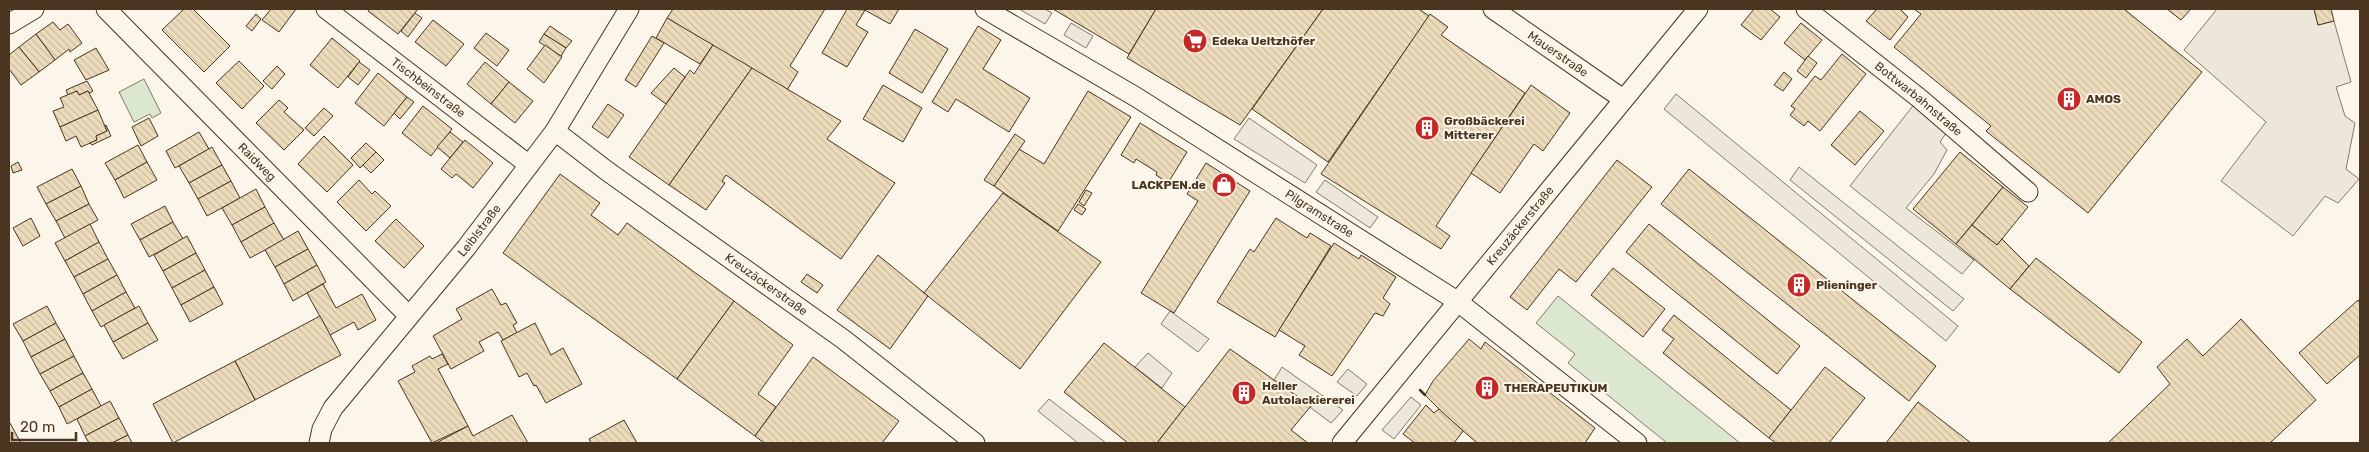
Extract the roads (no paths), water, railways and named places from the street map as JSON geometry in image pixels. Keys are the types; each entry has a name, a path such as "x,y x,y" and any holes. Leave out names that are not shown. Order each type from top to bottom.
{"street":[{"path":"9,24 34,9"},
{"name":"Raidweg","path":"106,9 408,315"},
{"name":"Tischbeinstraße","path":"326,9 529,165"},
{"name":"Leiblstraße","path":"319,443 322,429 333,408 408,315 466,248 555,131 630,9"},
{"name":"Pilgramstraße","path":"985,9 1136,98 1457,301 1637,443"},
{"name":"Mauerstraße","path":"1493,9 1623,99"},
{"name":"Kreuzäckerstraße","path":"1342,443 1391,387 1457,301 1698,9"},
{"name":"Bottwarbahnstraße","path":"1806,9 1918,98 2028,192"},
{"name":"Kreuzäckerstraße","path":"555,131 607,171 843,339 975,443"}],"place":[{"name":"Edeka Ueltzhöfer","path":"1195,41"},
{"name":"AMOS","path":"2069,99"},
{"name":"Großbäckerei Mitterer","path":"1427,128"},
{"name":"LACKPEN.de","path":"1224,185"},
{"name":"Plieninger","path":"1799,285"},
{"name":"THERAPEUTIKUM","path":"1487,388"},
{"name":"Heller Autolackiererei","path":"1244,393"}]}
